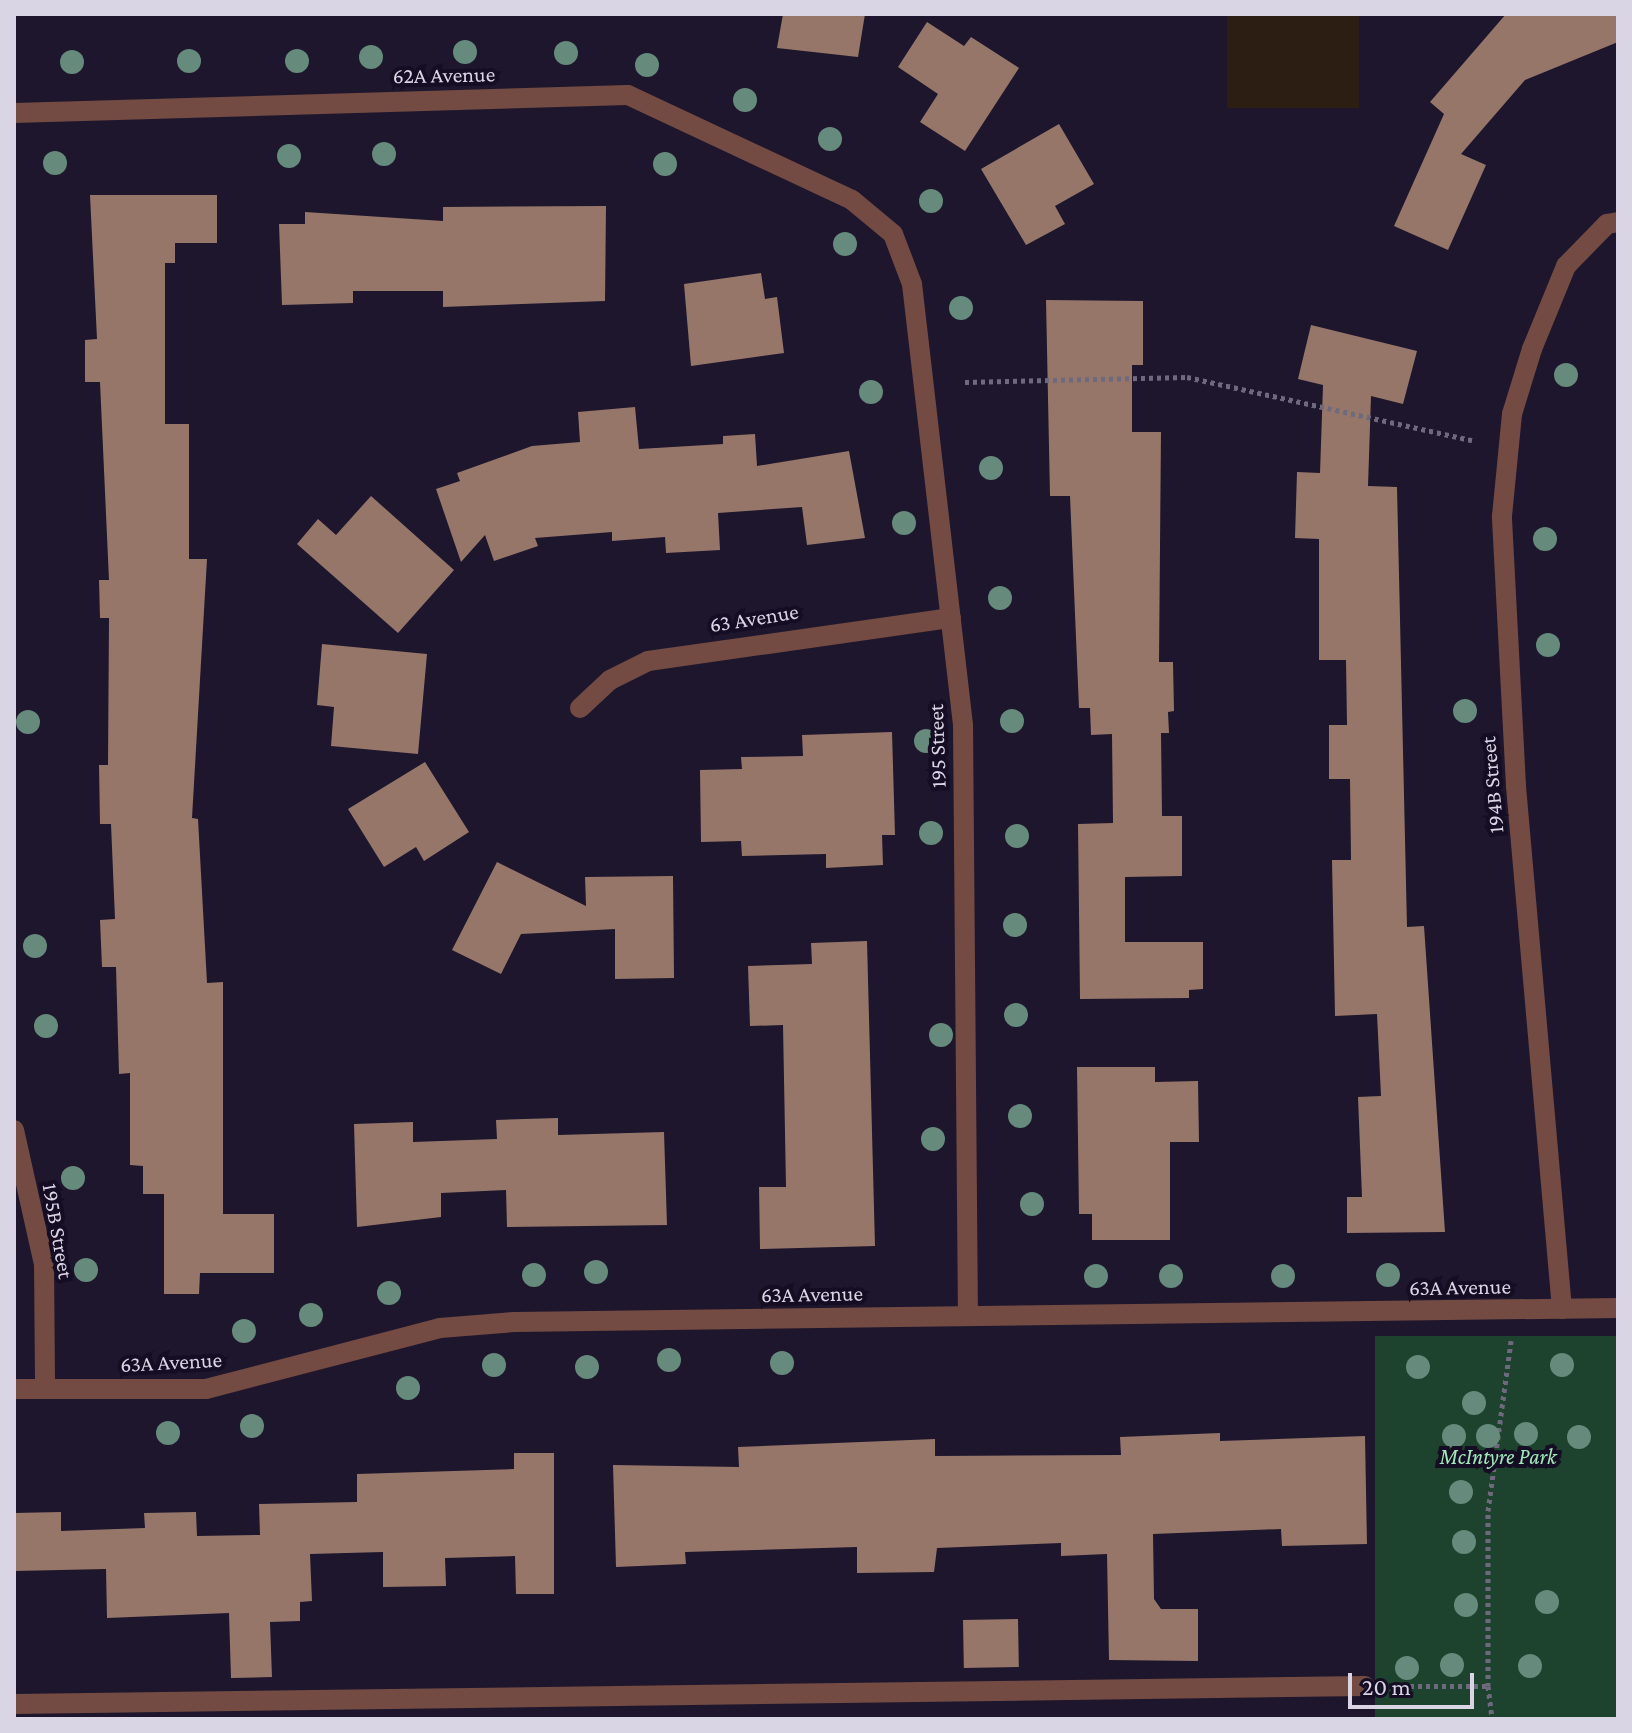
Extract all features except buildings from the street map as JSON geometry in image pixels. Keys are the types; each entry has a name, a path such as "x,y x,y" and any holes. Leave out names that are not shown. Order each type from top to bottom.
{"street":[{"name":"62A Avenue","path":"14,113 628,95 852,200"},
{"name":"195 Street","path":"852,200 893,234 912,284 963,725 968,1316"},
{"name":"194B Street","path":"1562,1309 1516,786 1502,516 1512,414 1566,266 1607,224 1618,222"},
{"name":"63 Avenue","path":"580,708 610,680 648,661 951,618"},
{"name":"195B Street","path":"14,1130 44,1264 45,1389"},
{"name":"63A Avenue","path":"14,1389 206,1389 440,1328 514,1322 1618,1308"},
{"path":"14,1704 1365,1686"}],"path":[{"path":"965,382 1187,377 1472,440"},
{"path":"1492,1719 1488,1686 1488,1511 1511,1339"},
{"path":"1365,1686 1488,1686"}],"shaded area":[{"path":"1227,14 1359,14 1359,108 1227,108"}],"green space":[{"name":"McIntyre Park","path":"1375,1336 1616,1336 1616,1719 1375,1719"}]}
